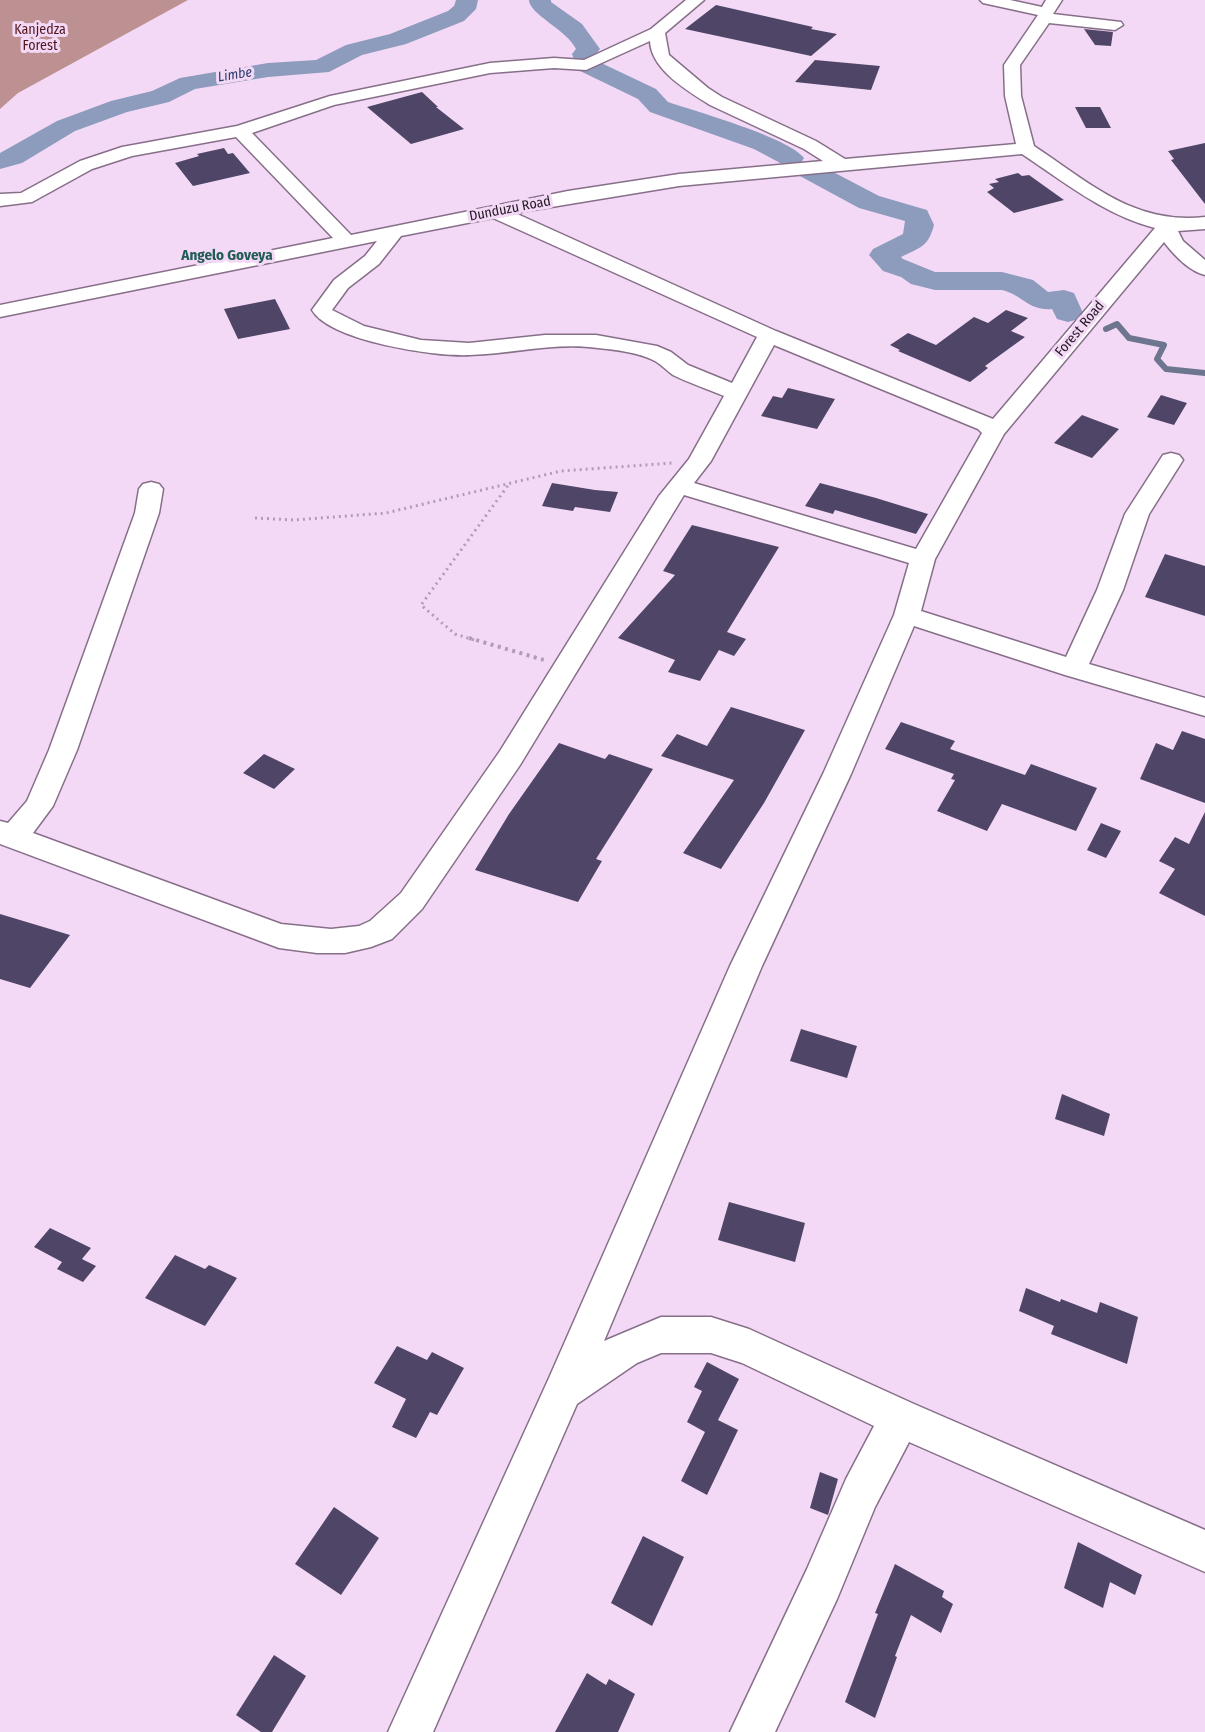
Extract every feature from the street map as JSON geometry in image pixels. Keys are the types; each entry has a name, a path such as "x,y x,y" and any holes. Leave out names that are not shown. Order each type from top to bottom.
{"street":[{"path":"0,200 25,198 86,165 128,151 240,131 330,101 490,68 554,63 586,65 657,32 670,18 696,0"},
{"path":"988,0 1048,10 1115,26"},
{"path":"1048,10 1012,65 1013,96 1026,148 1115,206 1140,218 1167,226 1185,227 1205,223"},
{"path":"657,32 659,52 665,61 702,93 810,145 840,164"},
{"path":"240,131 346,241"},
{"name":"Dunduzu Road","path":"0,311 568,197 679,180 1026,148"},
{"path":"496,212 769,335 986,424 994,432"},
{"path":"1167,226 1167,232 1176,245 1205,269"},
{"name":"Forest Road","path":"410,1732 563,1391 746,966 837,774 907,615 923,559 994,432 1167,226"},
{"path":"394,232 372,260 341,284 322,310 325,315 357,331 421,346 469,349 545,341 596,340 649,351 663,357 680,370 735,393"},
{"path":"151,489 140,536 80,709 39,806 7,834 279,936 304,941 346,940 380,931 402,913 490,789 567,668 670,496 699,460 769,335"},
{"path":"1074,669 1110,590 1137,514 1171,460"},
{"path":"679,486 923,559"},
{"path":"907,615 1074,669 1205,707"},
{"path":"563,1391 623,1350 661,1335 711,1335 749,1347 900,1418 1205,1551"},
{"path":"752,1732 822,1584 860,1493 900,1418"}],"path":[{"path":"255,518 294,520 386,513 561,471 699,460"},
{"path":"510,483 422,605 455,634 567,668"}],"green space":[{"name":"Kanjedza Forest","path":"0,0 188,0 18,93 0,109"}],"building":[{"path":"716,5 837,34 811,56 685,29"},
{"path":"1084,29 1113,32 1111,46 1095,45"},
{"path":"815,60 880,66 871,90 795,82"},
{"path":"422,92 438,107 436,107 464,129 411,144 367,107"},
{"path":"1075,107 1100,107 1111,128 1086,128"},
{"path":"1205,143 1205,204 1171,160 1174,159 1168,151"},
{"path":"224,148 228,154 233,153 250,173 193,186 175,163 199,156 197,154"},
{"path":"1018,173 1022,176 1029,175 1064,200 1014,213 987,192 994,188 989,184 999,182 995,179"},
{"path":"275,299 290,329 238,339 224,309"},
{"path":"1006,310 1028,318 1011,331 1025,337 985,366 988,368 970,382 898,351 900,350 890,345 908,333 936,345 974,317 988,323"},
{"path":"788,388 835,399 817,429 761,416 773,396 782,398"},
{"path":"1161,395 1187,403 1174,425 1147,417"},
{"path":"1082,415 1119,429 1092,458 1054,443"},
{"path":"552,483 618,492 610,512 575,507 573,511 542,506"},
{"path":"820,483 928,514 916,534 835,510 833,514 805,506"},
{"path":"692,525 779,547 727,632 746,639 734,656 719,650 700,681 668,672 675,660 618,638 675,575 663,571"},
{"path":"1165,554 1205,566 1205,616 1145,597"},
{"path":"731,707 805,730 764,803 721,869 683,853 734,780 661,756 677,734 707,746"},
{"path":"901,722 955,741 950,749 1025,775 1031,764 1097,788 1076,831 1002,804 987,831 937,811 955,780 951,779 954,774 885,749"},
{"path":"1182,731 1205,739 1205,803 1140,779 1156,743 1173,750"},
{"path":"559,743 605,759 609,754 653,769 596,859 602,861 578,902 475,870 509,814"},
{"path":"264,754 295,769 274,789 243,773"},
{"path":"1205,812 1205,916 1159,893 1175,869 1159,861 1175,837 1189,844"},
{"path":"1101,823 1121,831 1106,858 1087,850"},
{"path":"0,914 70,935 30,988 0,979"},
{"path":"801,1029 857,1046 847,1078 790,1061"},
{"path":"1062,1094 1110,1114 1104,1136 1055,1119"},
{"path":"729,1202 805,1223 795,1262 718,1240"},
{"path":"50,1228 91,1248 82,1259 96,1266 83,1282 57,1269 62,1262 34,1247"},
{"path":"175,1255 205,1269 209,1265 237,1278 205,1326 145,1298"},
{"path":"1026,1288 1060,1302 1061,1299 1097,1313 1100,1302 1138,1317 1127,1364 1051,1334 1054,1326 1019,1311"},
{"path":"397,1346 427,1360 432,1352 464,1368 437,1415 430,1412 416,1438 392,1427 406,1399 374,1383"},
{"path":"707,1362 739,1379 718,1420 738,1430 707,1495 681,1481 705,1432 687,1422 702,1391 694,1387"},
{"path":"820,1472 838,1479 828,1515 810,1508"},
{"path":"334,1507 379,1538 341,1595 295,1564"},
{"path":"643,1536 684,1557 652,1626 611,1603"},
{"path":"1078,1542 1142,1575 1135,1595 1110,1582 1103,1608 1064,1588"},
{"path":"895,1564 944,1591 942,1597 953,1604 941,1633 911,1615 875,1718 845,1702 878,1614 875,1613"},
{"path":"274,1655 306,1676 272,1732 261,1732 236,1715"},
{"path":"587,1673 606,1685 609,1679 635,1694 618,1732 555,1732"}],"waterway":[{"name":"Limbe","path":"0,161 13,157 66,126 120,106 160,97 189,83 268,70 321,67 354,50 398,39 456,16 465,9 467,0"},
{"path":"540,0 540,5 580,35 588,49 584,54 586,65 647,94 659,107 763,144 791,158"},
{"path":"807,169 869,202 917,216 920,225 916,239 883,255 893,265 911,271 921,278 935,281 1002,281 1023,286 1042,301 1064,299 1068,313"},
{"path":"1106,329 1117,324 1129,338 1164,345 1157,359 1166,369 1205,373"}],"district":[{"name":"Angelo Goveya","path":"227,256"}]}
